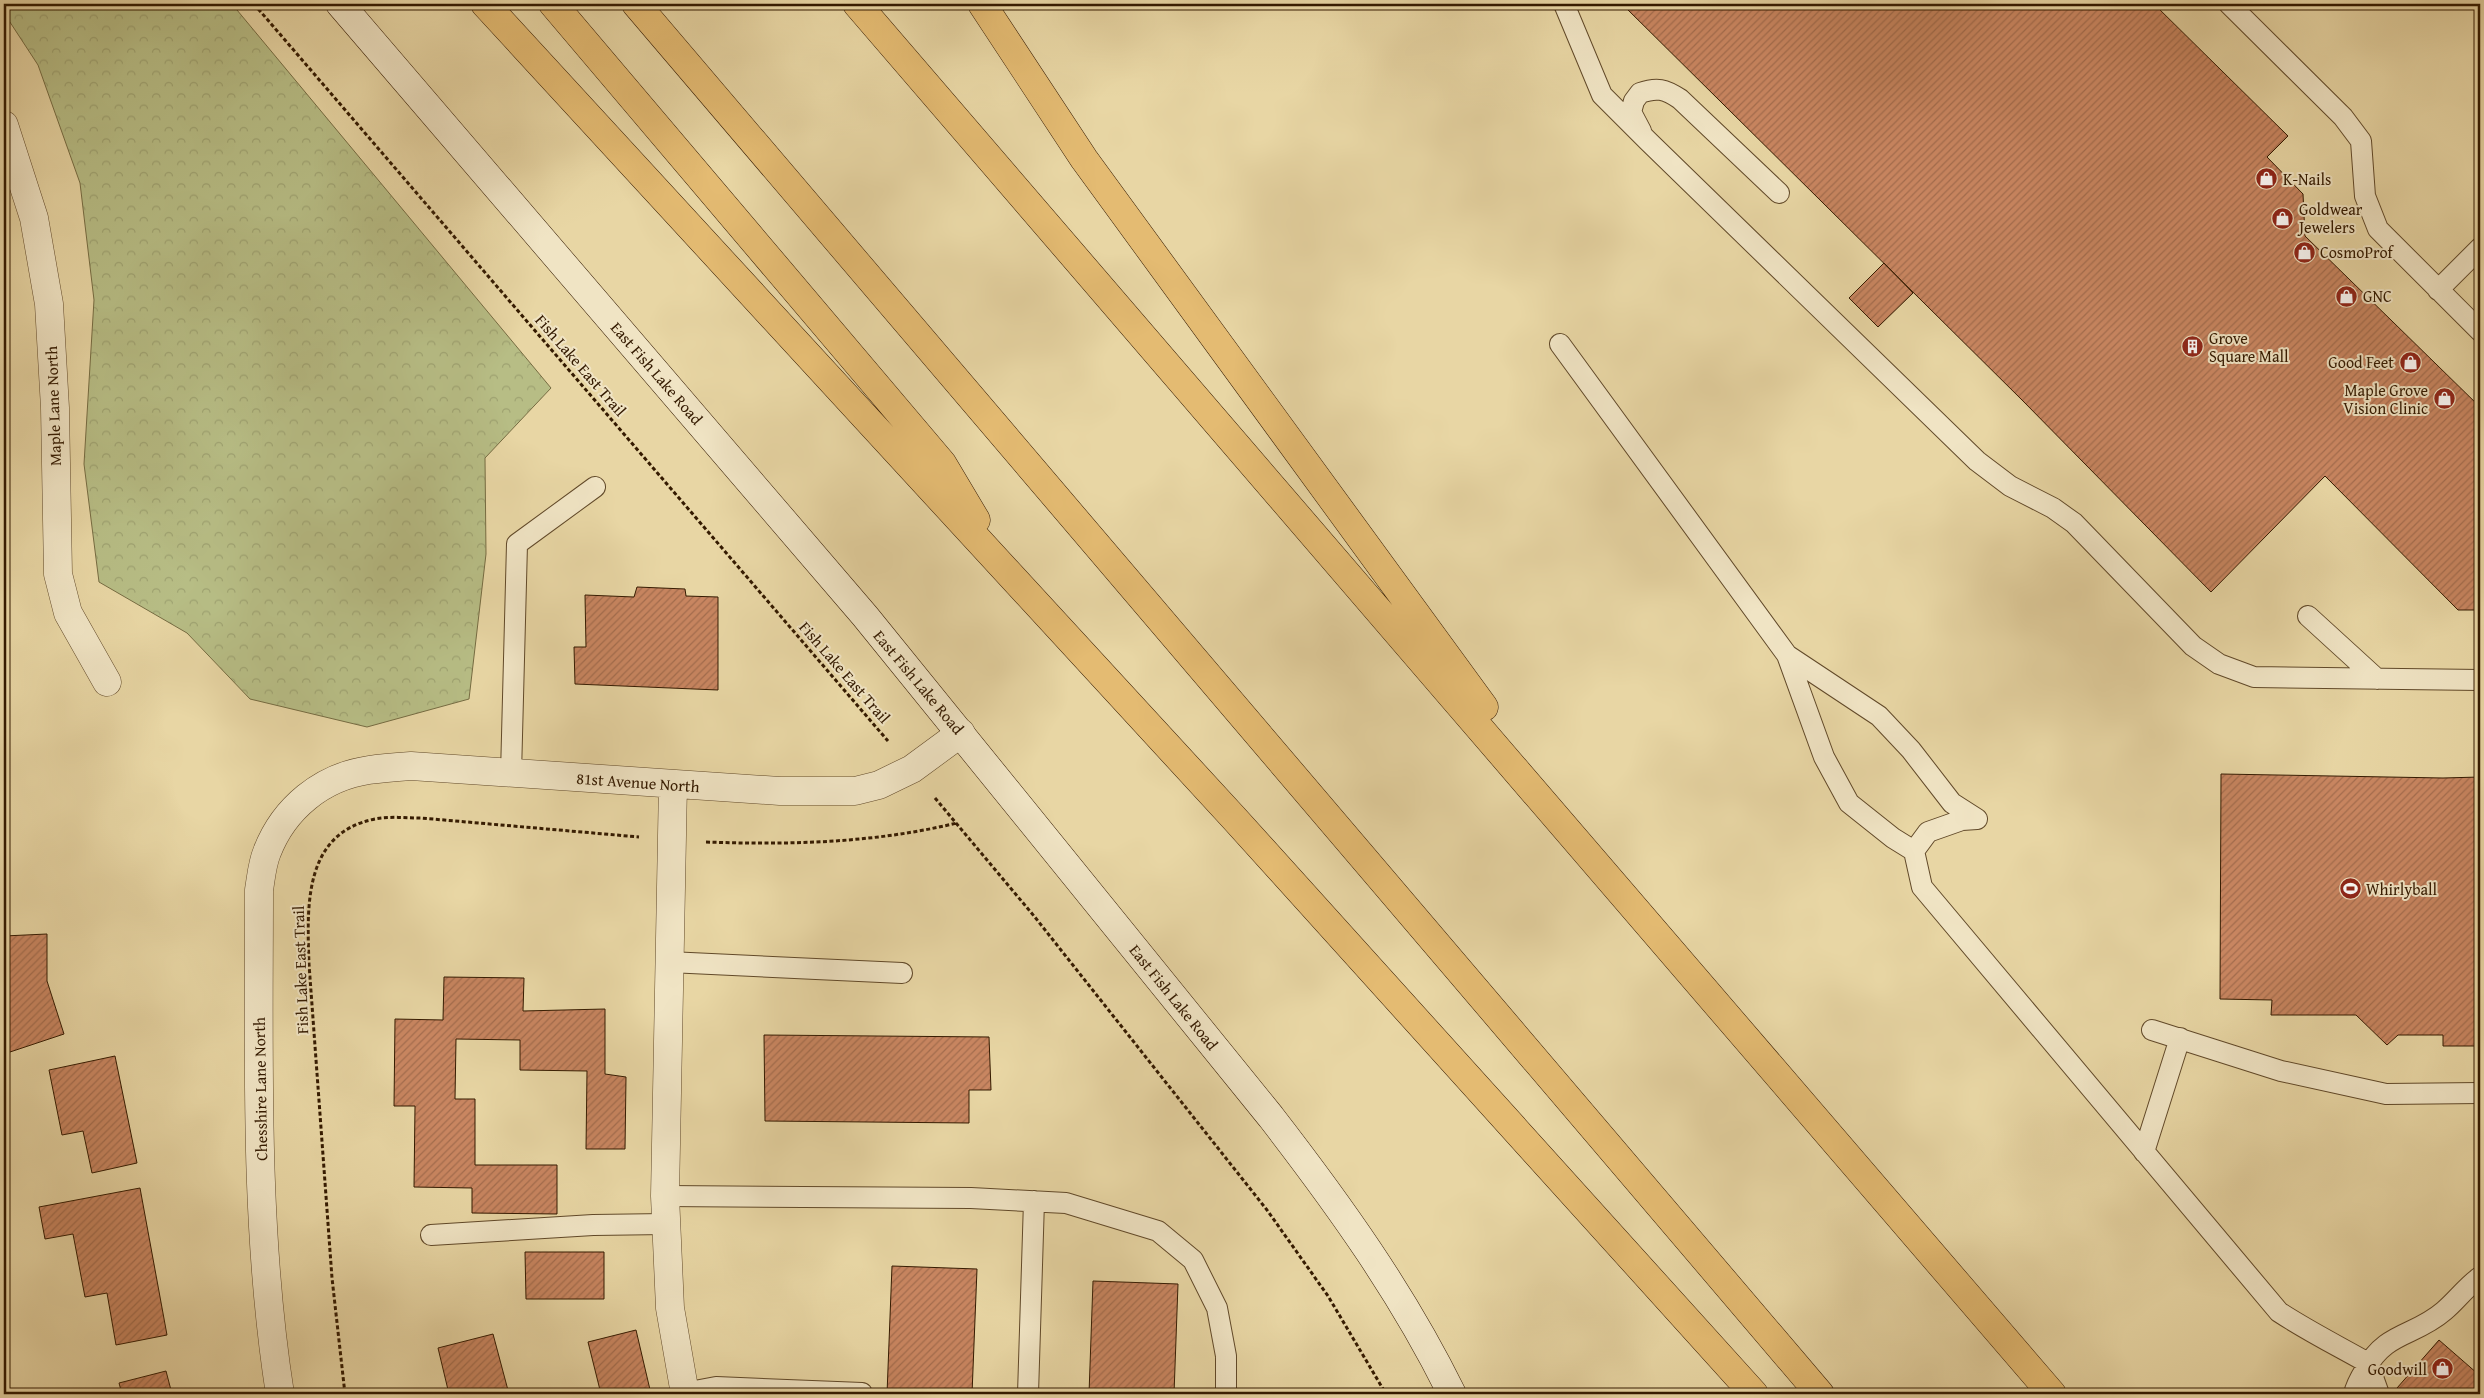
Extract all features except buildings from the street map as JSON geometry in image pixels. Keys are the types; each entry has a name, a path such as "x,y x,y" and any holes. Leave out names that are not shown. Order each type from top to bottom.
{"highway":[{"path":"485,4 1240,824 1754,1394"},
{"path":"553,4 942,463 1003,567"},
{"path":"636,4 1820,1394"},
{"path":"857,4 1211,418 1595,860 2052,1394"},
{"path":"982,4 1084,159 1595,860"}],"street":[{"name":"East Fish Lake Road","path":"340,4 764,498 961,733 1271,1117 1326,1189 1400,1298 1452,1394"},
{"name":"Maple Lane North","path":"4,125 34,218 49,304 55,408 58,574 68,613 107,682"},
{"name":"81st Avenue North","path":"305,796 333,781 367,770 411,766 780,791 855,791 879,785 912,769 961,733"},
{"path":"673,784 665,1196 670,1308 684,1394"},
{"name":"Chesshire Lane North","path":"280,1394 267,1275 261,1160 259,890 266,853 283,821 305,796"}],"lane":[{"path":"1564,4 1602,95 1977,461 2010,486 2053,508 2074,523 2193,646 2219,664 2254,677 2480,680"},
{"path":"2229,4 2342,117 2361,141 2365,196 2378,229 2480,331"},
{"path":"1648,141 1632,112 1634,101 1640,93 1660,88 1680,99 1779,193"},
{"path":"2438,290 2480,248"},
{"path":"1560,344 1787,655 1824,757 1849,803 1893,838 1914,851 1922,887 2279,1312 2310,1333 2330,1341 2368,1363 2379,1394"},
{"path":"511,774 517,544 595,487"},
{"path":"2308,616 2377,678"},
{"path":"1787,655 1879,716 1911,750 1952,803 1977,819 1962,820 1928,832 1914,851"},
{"path":"669,962 902,973"},
{"path":"2152,1030 2281,1071 2386,1094 2480,1093"},
{"path":"2144,1152 2180,1038"},
{"path":"665,1196 971,1198 1066,1203 1158,1231 1193,1260 1217,1308 1226,1356 1226,1394"},
{"path":"1028,1394 1034,1201"},
{"path":"430,1235 593,1225 666,1224"},
{"path":"2354,1394 2355,1386 2377,1350 2392,1339 2427,1323 2444,1311 2480,1277"},
{"path":"684,1394 716,1387 862,1393"}],"path":[{"name":"Fish Lake East Trail","path":"254,4 889,742"},
{"path":"935,798 1034,916 1268,1210 1328,1296 1386,1394"},
{"name":"Fish Lake East Trail","path":"345,1394 332,1278 309,964 307,915 314,872 319,858 331,843 347,831 361,823 386,818 421,818 647,838"},
{"path":"702,842 807,844 871,840 957,823"}],"green space":[{"path":"4,4 232,4 551,388 485,458 486,554 469,699 367,727 250,699 187,633 99,582 84,464 94,300 80,183 38,65 4,13"}],"place":[{"name":"K-Nails","path":"2267,179"},
{"name":"Goldwear Jewelers","path":"2283,218"},
{"name":"CosmoProf","path":"2304,252"},
{"name":"GNC","path":"2347,296"},
{"name":"Grove Square Mall","path":"2193,347"},
{"name":"Good Feet","path":"2410,362"},
{"name":"Maple Grove Vision Clinic","path":"2444,399"},
{"name":"Whirlyball","path":"2350,889"},
{"name":"Goodwill","path":"2443,1369"}]}
